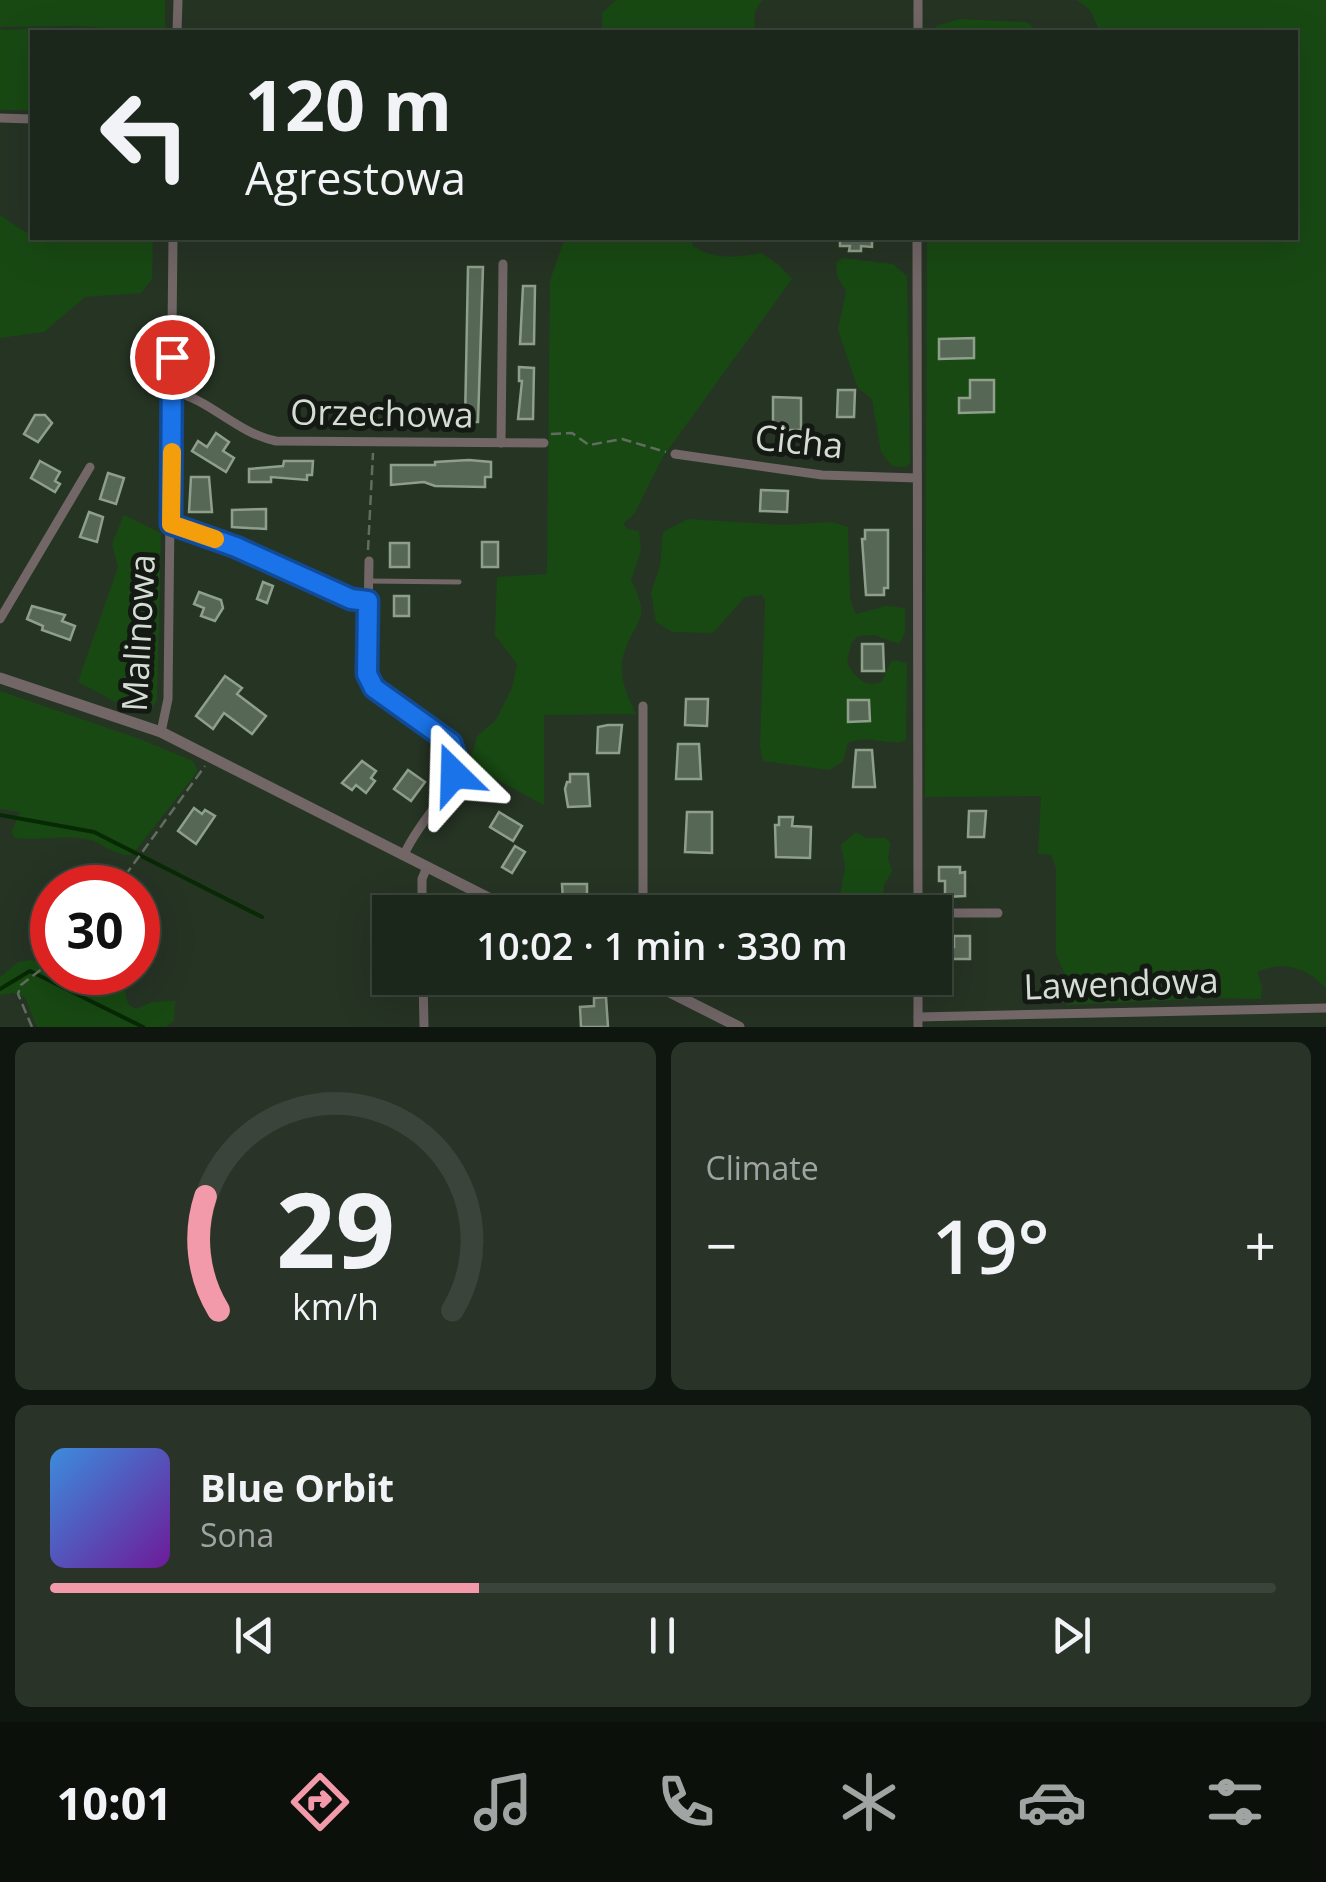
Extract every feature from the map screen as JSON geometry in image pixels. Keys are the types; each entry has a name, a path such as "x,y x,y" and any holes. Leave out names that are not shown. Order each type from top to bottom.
{"street":[{"path":"177,30 178,0"},
{"path":"918,0 918,30"},
{"path":"0,118 30,119"},
{"name":"Malinowa","path":"161,732 168,699 173,240"},
{"path":"918,240 918,895"},
{"path":"501,442 503,264"},
{"name":"Orzechowa","path":"172,392 194,398 259,438 276,441 544,443"},
{"name":"Cicha","path":"675,454 822,475 917,478"},
{"path":"0,619 90,468"},
{"path":"171,524 236,547 351,599 368,601"},
{"path":"369,561 367,674 374,688 451,743 456,758 454,774 404,855"},
{"path":"0,678 161,732 482,895"},
{"path":"643,706 643,895"},
{"path":"422,895 427,867"},
{"path":"952,913 998,913"},
{"path":"423,995 424,1027"},
{"path":"676,995 739,1027"},
{"path":"918,995 918,1022"},
{"name":"Lawendowa","path":"918,1022 1326,1008"}],"lane":[{"path":"368,581 459,582"}],"path":[{"path":"526,443 545,434 572,433 588,445 622,439 675,454"},
{"path":"369,561 373,442"},
{"path":"133,865 212,757"},
{"path":"30,978 20,985 18,994 32,1027"}],"green space":[{"path":"0,0 165,0 165,30 0,27"},
{"path":"616,0 762,0 755,11 754,30 602,30 602,13"},
{"path":"1077,0 1326,0 1326,988 1302,971 1276,966 1257,972 1261,999 1067,1005 1065,997 1070,985 1056,955 1056,868 1051,855 1038,854 1041,796 925,797 927,240 1298,240 1298,30 1099,30 1090,10"},
{"path":"960,19 1026,22 1037,30 933,30"},
{"path":"75,28 102,30 30,30 30,110 0,110 0,30"},
{"path":"0,215 30,233 30,240 153,240 152,279 141,293 85,297 44,332 0,338"},
{"path":"564,240 692,240 701,251 718,256 761,253 792,279 662,458 634,514 623,524 639,531 641,551 631,580 640,604 640,619 624,653 622,669 626,692 636,714 544,715 544,805 469,765 477,736 496,720 512,688 517,664 495,635 497,577 547,574 550,280"},
{"path":"844,258 893,264 907,276 910,464 905,467 892,466 881,452 872,399 858,388 838,330 846,292 837,275 836,262"},
{"path":"124,515 161,533 157,700 141,711 133,711 78,682 118,567 112,544"},
{"path":"688,519 784,525 832,522 848,527 850,599 856,614 886,606 905,608 905,633 899,644 874,635 858,636 851,644 847,662 857,677 871,684 882,681 892,660 907,663 906,740 864,739 848,743 843,762 829,770 763,761 762,595 745,597 713,633 672,632 656,622 651,593 660,566 663,532"},
{"path":"0,691 140,739 193,761 198,771 132,855 78,838 14,838 12,831 20,812 0,809"},
{"path":"856,832 866,838 886,838 890,843 888,859 892,871 883,895 840,895 845,867 841,845"},
{"path":"30,960 30,995 126,995 128,1004 136,1009 152,1002 175,1001 174,1020 166,1027 37,1027 25,997 13,993 0,995 0,977 18,962"}],"building":[{"path":"840,240 872,240 872,247 861,246 861,251 840,246"},
{"path":"468,267 483,267 478,422 465,422"},
{"path":"523,286 535,286 534,344 520,344"},
{"path":"974,338 974,358 939,359 939,339"},
{"path":"519,367 534,368 533,419 518,419 522,381"},
{"path":"970,380 994,380 994,412 959,413 959,398 970,398"},
{"path":"838,390 855,390 854,417 837,417"},
{"path":"773,397 801,398 801,430 783,430 783,425 773,425"},
{"path":"35,415 45,415 52,423 38,442 24,434"},
{"path":"216,433 229,442 223,451 234,458 226,472 192,451 198,441 207,447"},
{"path":"40,461 60,472 55,492 31,478"},
{"path":"284,461 313,461 312,475 307,475 307,480 271,477 271,482 249,482 249,469 283,466"},
{"path":"491,462 491,477 485,477 485,487 435,486 424,482 391,485 391,465"},
{"path":"108,473 124,478 116,504 100,499"},
{"path":"191,477 209,477 212,512 189,512"},
{"path":"761,490 788,491 787,512 760,511"},
{"path":"266,509 266,529 232,527 232,510"},
{"path":"89,512 103,517 97,542 80,537"},
{"path":"865,530 888,530 888,588 884,588 884,595 866,595 862,539"},
{"path":"482,542 498,542 498,567 482,567"},
{"path":"390,543 409,543 409,567 390,567"},
{"path":"263,582 273,586 267,603 257,599"},
{"path":"199,592 221,600 223,608 215,621 201,616 204,608 194,604"},
{"path":"394,596 409,596 409,616 394,616"},
{"path":"32,606 65,615 62,621 75,626 70,640 42,630 43,626 27,619"},
{"path":"862,644 883,644 884,671 862,671"},
{"path":"225,676 242,688 237,694 266,716 252,734 224,713 213,729 196,716"},
{"path":"686,699 708,699 707,726 685,725"},
{"path":"848,700 869,700 870,721 848,722"},
{"path":"622,725 619,753 597,753 598,727"},
{"path":"678,744 699,744 701,779 676,779"},
{"path":"856,750 872,750 875,787 853,787"},
{"path":"362,761 376,771 371,778 375,781 366,793 356,785 352,790 342,783"},
{"path":"408,770 425,782 411,801 394,789"},
{"path":"570,774 588,774 590,806 568,807 565,789"},
{"path":"194,808 215,816 196,844 178,831"},
{"path":"969,811 986,811 984,837 968,837"},
{"path":"499,812 522,826 513,841 490,827"},
{"path":"687,812 712,812 712,853 685,852"},
{"path":"779,817 793,817 792,826 811,827 810,858 776,857 775,825 779,825"},
{"path":"515,846 525,852 512,873 502,867"},
{"path":"939,867 960,867 960,873 965,872 965,896 945,895 945,881 939,881"},
{"path":"562,884 587,884 587,895 563,895"},
{"path":"954,936 970,936 970,959 952,959"},
{"path":"606,997 608,1027 581,1027 580,1007 594,1006 594,998"}],"waterway":[{"path":"0,815 94,832 262,917"},
{"path":"0,989 30,971 143,1027"}],"slow traffic":[{"path":"172,452 171,524 215,539"}],"route":[{"path":"172,357 171,524 236,547 351,599 368,601 367,674 384,699 451,743 456,758 454,774"}]}
